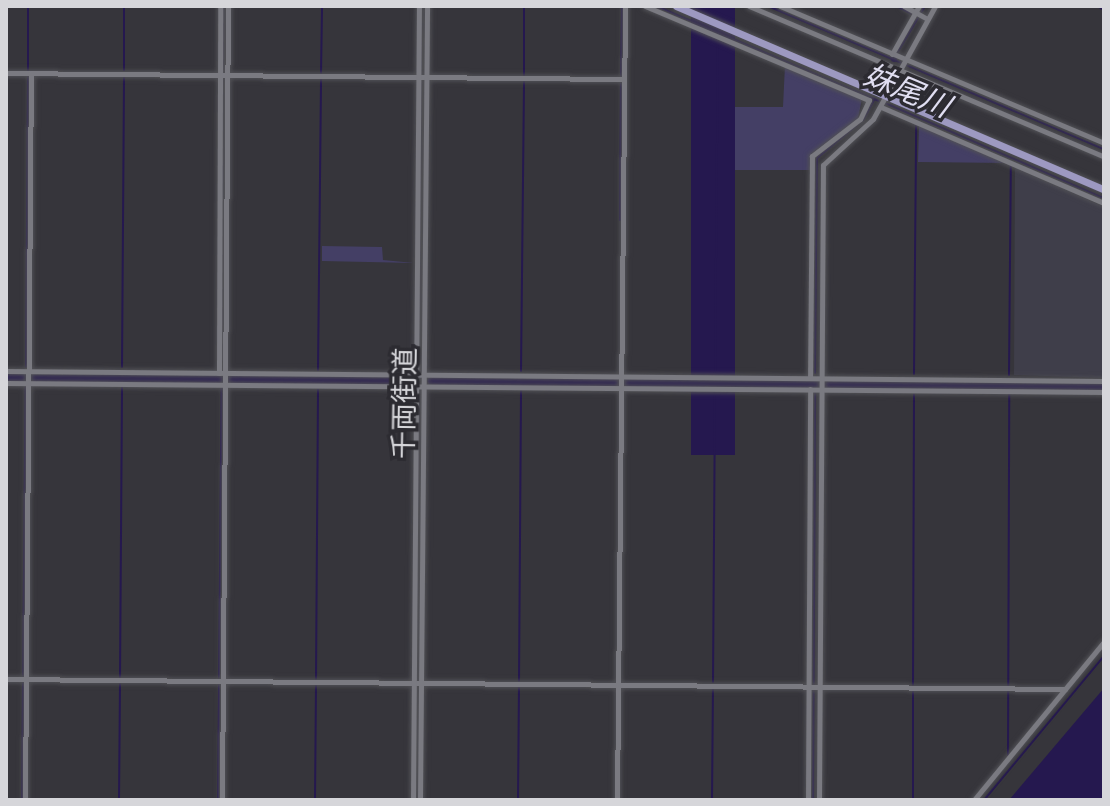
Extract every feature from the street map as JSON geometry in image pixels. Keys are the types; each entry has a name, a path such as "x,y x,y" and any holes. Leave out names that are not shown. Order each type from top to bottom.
{"main road":[{"path":"676,6 1059,178 1104,189"}],"street":[{"path":"220,6 223,73 222,800"},
{"path":"223,73 228,6"},
{"path":"413,800 417,682 416,373 422,76 419,6"},
{"name":"千両街道","path":"420,800 417,682 425,385 422,76 427,6"},
{"path":"617,800 625,6"},
{"path":"645,6 869,100 856,128 812,156 817,228 818,386 814,686 808,800"},
{"path":"749,6 1104,143"},
{"path":"780,6 892,54 900,64 1104,157"},
{"path":"904,6 919,14"},
{"path":"892,54 919,14 935,6"},
{"path":"919,14 884,100 823,165 810,378 818,386 917,385 1104,392"},
{"path":"6,73 623,79"},
{"path":"25,800 31,73"},
{"path":"884,100 916,122 1011,163 1059,178 1104,203"},
{"path":"6,371 28,380 316,380 416,373 523,381 719,384 810,378"},
{"path":"6,383 28,380 316,380 416,385 523,381 818,386 1104,381"},
{"path":"818,386 814,686 819,800"},
{"path":"974,800 1104,642"},
{"path":"6,679 1065,689"}],"shaded area":[{"path":"785,65 862,98 858,119 811,154 810,170 720,170 720,107 783,107"},
{"path":"919,126 1008,163 918,162"},
{"path":"1015,167 1104,207 1103,378 1014,375"},
{"path":"322,246 382,247 383,260 414,263 322,261"}],"water":[{"path":"691,6 735,6 735,455 691,455"},
{"path":"1104,688 1104,800 1009,800"}],"waterway":[{"path":"28,6 28,70"},
{"path":"124,6 124,70"},
{"path":"222,368 223,6"},
{"path":"321,73 322,6"},
{"path":"524,6 524,76"},
{"path":"621,77 622,6"},
{"name":"妹尾川","path":"656,6 879,101"},
{"name":"妹尾川","path":"768,6 1104,149"},
{"path":"897,6 914,15"},
{"name":"妹尾川","path":"897,53 925,6"},
{"path":"1097,6 1104,10"},
{"path":"419,321 421,23"},
{"path":"715,373 718,38"},
{"path":"26,367 28,76"},
{"path":"122,367 124,77"},
{"path":"318,370 321,79"},
{"path":"521,371 524,81"},
{"path":"620,220 621,82"},
{"name":"妹尾川","path":"815,373 817,158 863,120 874,100"},
{"name":"妹尾川","path":"885,103 1104,198"},
{"name":"妹尾川","path":"914,374 916,123"},
{"path":"1009,375 1011,163"},
{"path":"22,800 26,376"},
{"path":"120,678 122,377"},
{"path":"218,800 222,378"},
{"path":"6,379 407,381"},
{"path":"521,379 521,384"},
{"path":"432,381 1104,387"},
{"path":"713,682 715,381"},
{"path":"813,800 815,382"},
{"path":"914,383 914,388"},
{"path":"1009,384 1009,389"},
{"path":"316,679 318,389"},
{"path":"519,681 521,390"},
{"path":"913,685 914,394"},
{"path":"1008,755 1009,394"},
{"path":"1103,395 1104,600"},
{"path":"418,507 419,400"},
{"path":"984,800 1104,656"},
{"path":"119,800 120,684"},
{"path":"315,800 316,685"},
{"path":"518,800 519,687"},
{"path":"712,800 713,689"},
{"path":"913,691 913,800"}]}
